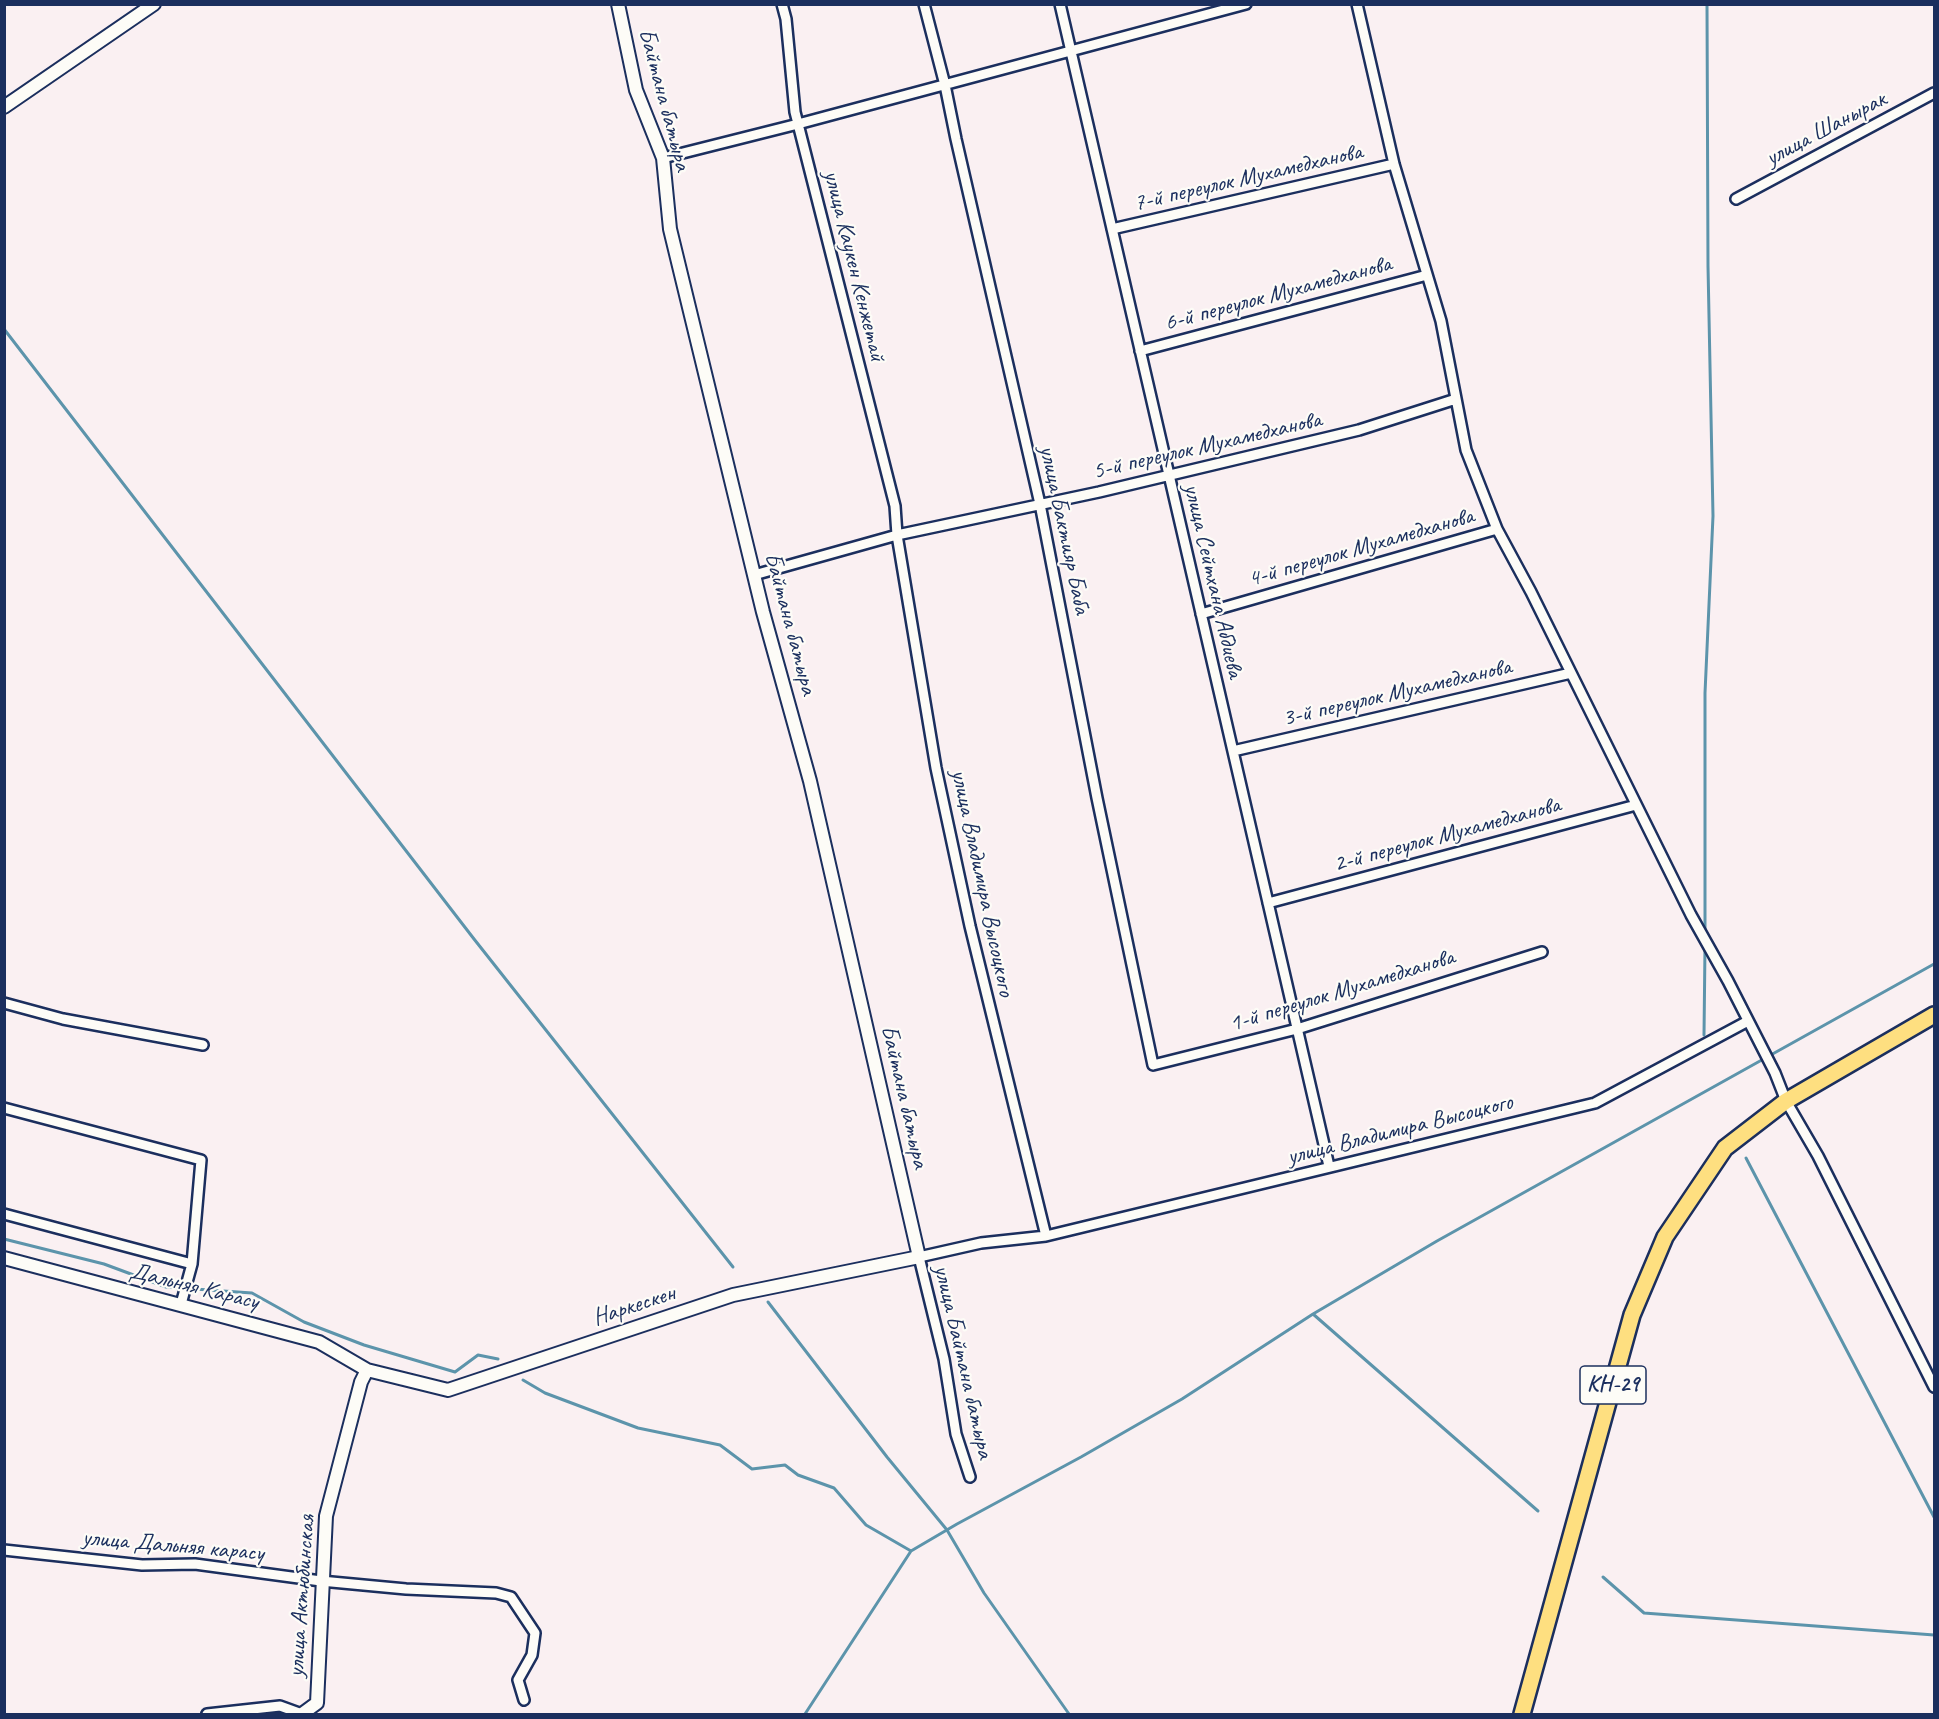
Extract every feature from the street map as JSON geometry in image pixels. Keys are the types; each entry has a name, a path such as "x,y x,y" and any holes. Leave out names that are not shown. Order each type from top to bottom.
{"main road":[{"name":"КН-29","path":"1522,1714 1632,1315 1665,1237 1725,1148 1786,1101 1935,1015"}],"street":[{"path":"4,107 154,4"},
{"name":"Байтана батыра","path":"618,4 636,90 663,158 670,229 754,575 810,782 919,1257"},
{"name":"улица Каукен Кенжетай","path":"783,4 795,112 895,506 897,535"},
{"name":"улица Бактияр Баба","path":"924,4 945,84 1040,504 1096,798 1153,1065"},
{"name":"улица Сейтхана Абдиева","path":"1060,4 1329,1166"},
{"path":"663,158 1246,4"},
{"path":"1357,4 1394,164 1440,321 1466,450 1497,529 1531,592 1691,915 1723,971 1775,1073 1786,1101 1818,1156 1935,1387"},
{"name":"улица Шанырак","path":"1736,199 1935,93"},
{"name":"7-й переулок Мухамедханова","path":"1112,229 1394,164"},
{"name":"6-й переулок Мухамедханова","path":"1140,351 1426,275"},
{"name":"5-й переулок Мухамедханова","path":"754,575 897,535 1169,476 1359,430 1456,399"},
{"name":"4-й переулок Мухамедханова","path":"1201,614 1497,529"},
{"name":"улица Владимира Высоцкого","path":"897,535 936,768 970,926 1046,1236"},
{"name":"3-й переулок Мухамедханова","path":"1233,751 1571,673"},
{"name":"2-й переулок Мухамедханова","path":"1268,903 1636,805"},
{"name":"1-й переулок Мухамедханова","path":"1153,1065 1297,1029 1542,952"},
{"path":"4,1003 63,1019 203,1045"},
{"name":"улица Владимира Высоцкого","path":"919,1257 981,1244 1046,1236 1595,1103 1748,1021"},
{"path":"4,1108 201,1160 190,1268 181,1304"},
{"path":"4,1214 190,1268"},
{"name":"Наркескен","path":"366,1370 448,1390 734,1294 919,1257"},
{"name":"улица Байтана батыра","path":"919,1257 944,1359 956,1434 970,1477"},
{"name":"Дальняя Карасу","path":"4,1258 319,1342 366,1370"},
{"name":"улица Актюбинская","path":"302,1714 317,1702 321,1581 326,1516 366,1370"},
{"name":"улица Дальняя карасу","path":"4,1550 142,1565 195,1564 321,1581 496,1593 511,1597 535,1633 532,1655 518,1680 524,1700"},
{"path":"207,1714 280,1706 302,1714"}],"waterway":[{"path":"1705,934 1705,693 1713,516 1708,266 1707,4"},
{"path":"4,329 474,939 733,1267"},
{"path":"1704,1035 1705,947"},
{"path":"805,1714 911,1551 1182,1399 1313,1314 1437,1241 1934,964"},
{"path":"1746,1158 1934,1517"},
{"path":"4,1239 104,1264 166,1287 252,1293 304,1322 364,1345 455,1372 478,1355 498,1359"},
{"path":"768,1302 887,1457 947,1530 984,1593 1069,1714"},
{"path":"1313,1314 1538,1511"},
{"path":"523,1380 545,1393 638,1428 720,1445 752,1469 785,1465 798,1475 834,1488 866,1525 911,1551"},
{"path":"1603,1577 1644,1613 1934,1635"}]}
